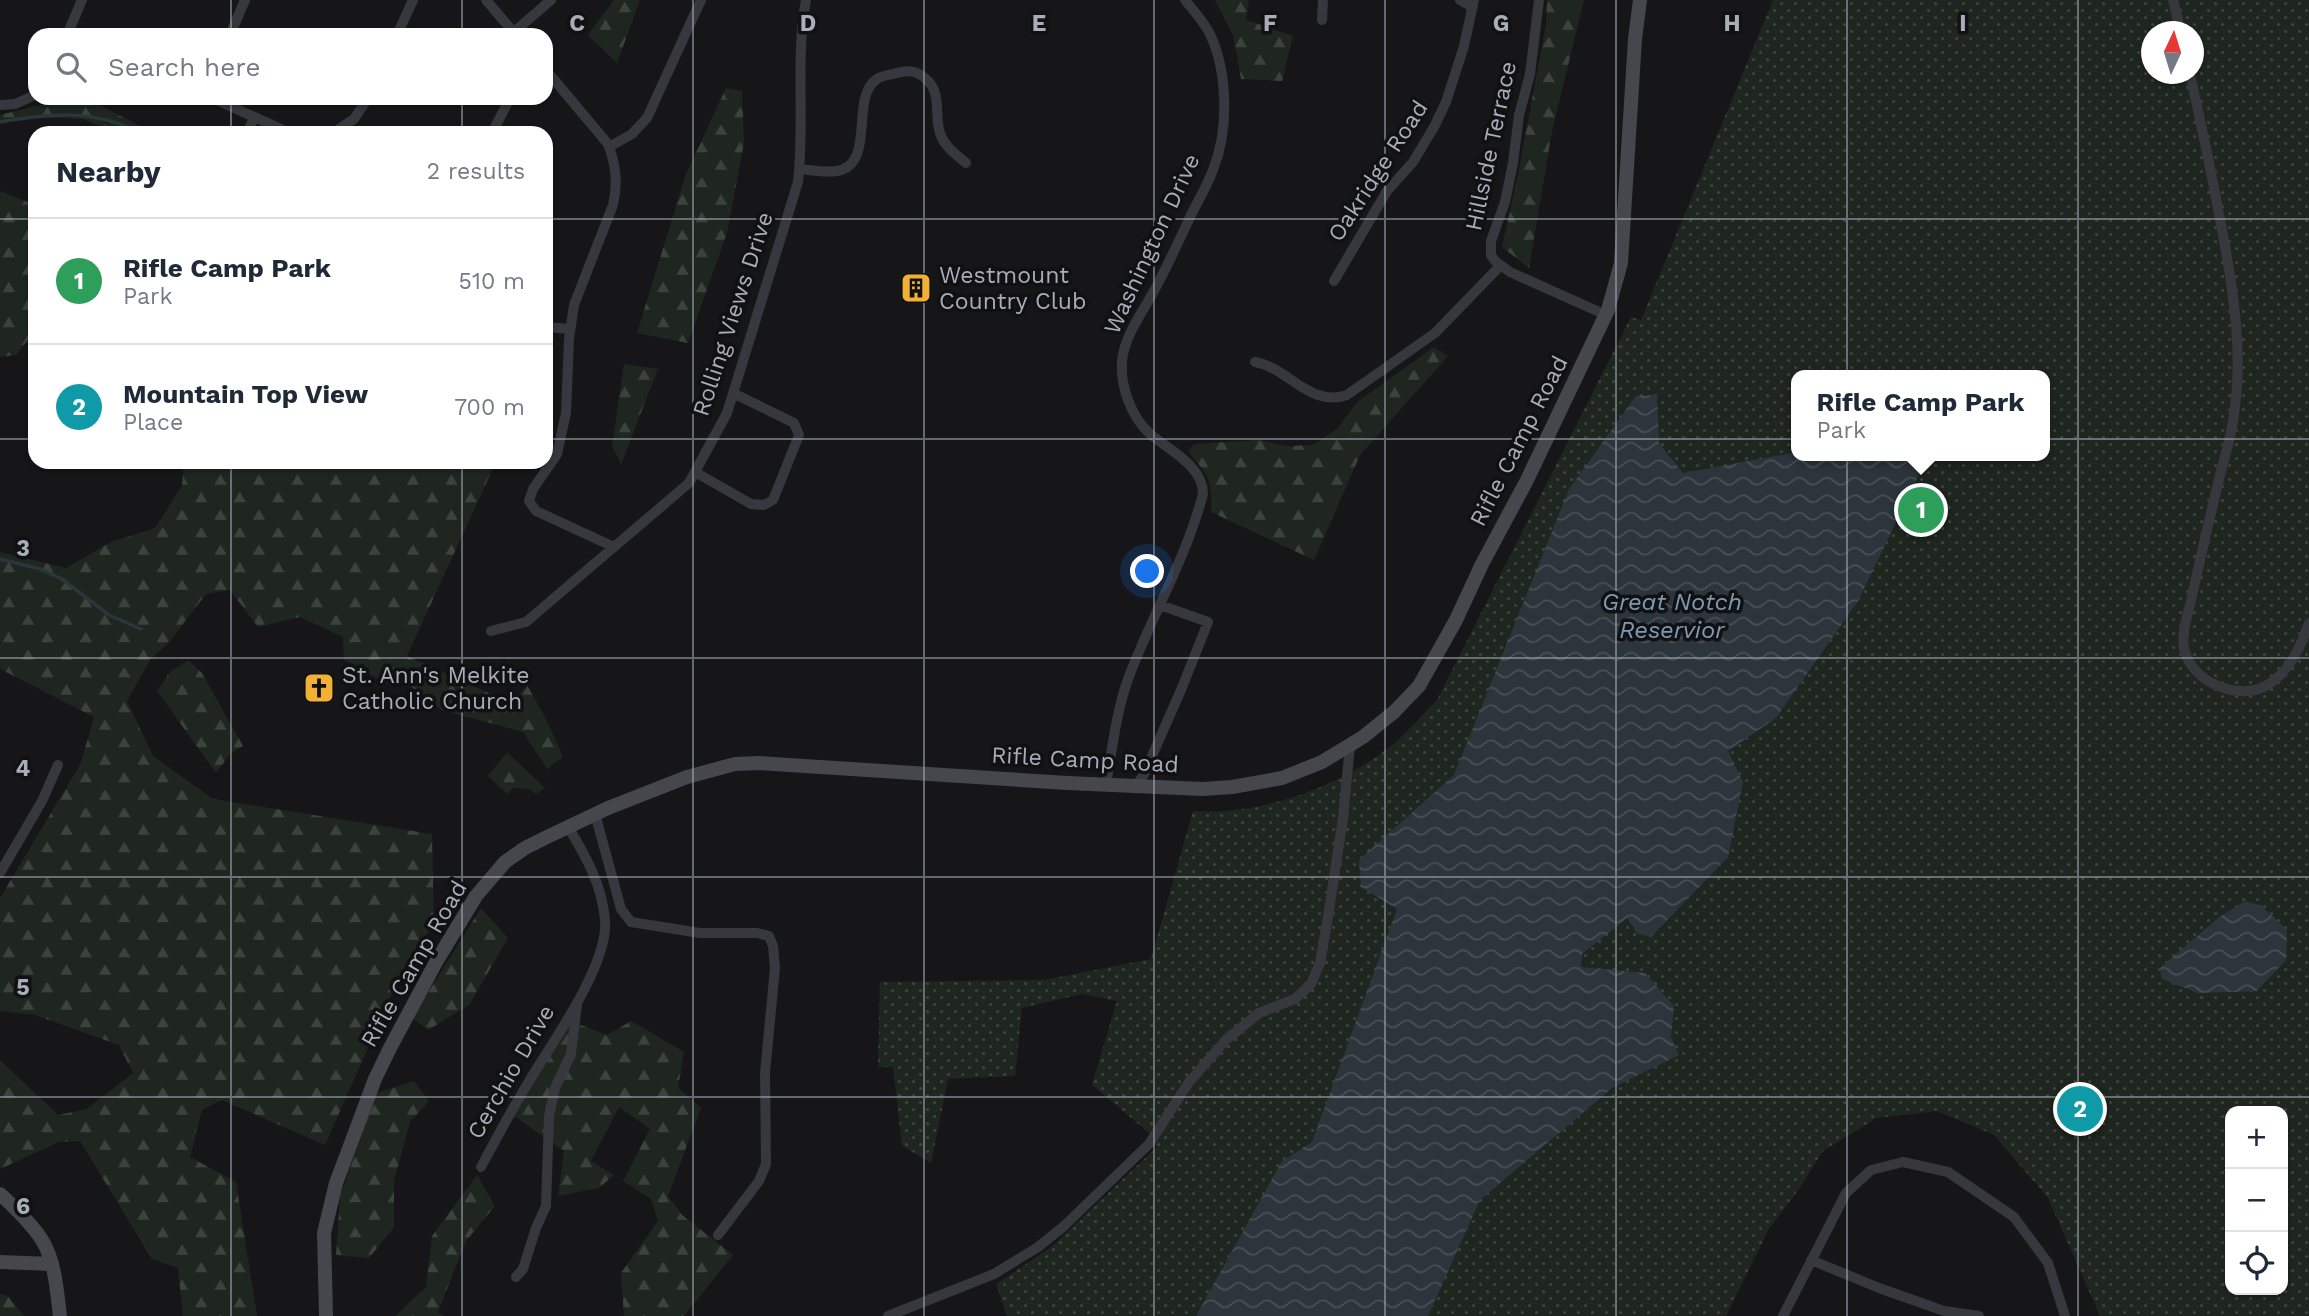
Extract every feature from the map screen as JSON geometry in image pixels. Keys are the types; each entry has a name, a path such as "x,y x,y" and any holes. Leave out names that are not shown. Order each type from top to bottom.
{"street":[{"path":"72,28 82,0"},
{"path":"233,28 245,0"},
{"path":"400,28 413,0"},
{"path":"486,0 510,28"},
{"path":"521,28 551,0"},
{"path":"609,147 632,134 647,118 701,0"},
{"name":"Rolling Views Drive","path":"491,631 526,622 689,483 727,413 799,181 800,28 806,0"},
{"name":"Rolling Views Drive","path":"800,28 814,0"},
{"name":"Washington Drive","path":"1106,785 1122,698 1199,510 1203,486 1191,466 1147,431 1137,418 1125,390 1122,362 1130,337 1213,169 1223,137 1223,87 1218,59 1210,36 1185,0"},
{"path":"1322,0 1322,20"},
{"path":"1460,0 1473,4"},
{"name":"Hillside Terrace","path":"1500,265 1491,255 1491,241 1499,222 1513,163 1519,115 1530,74 1539,0"},
{"name":"Rifle Camp Road","path":"326,1316 324,1233 336,1183 375,1079 436,962 476,896 505,862 525,848 594,814 687,777 734,764 759,762 1203,789 1258,783 1301,771 1350,746 1394,712 1419,686 1432,664 1527,480 1606,315 1620,263 1634,40 1640,0"},
{"path":"2173,0 2178,21"},
{"name":"Oakridge Road","path":"1334,281 1387,191 1413,162 1447,102 1473,4"},
{"path":"800,169 837,172 849,166 859,151 868,91 877,79 907,70 921,74 931,83 936,95 940,134 949,149 966,163"},
{"path":"553,78 609,147 615,167 616,191 574,304 564,428 553,460"},
{"path":"2192,84 2235,301 2239,357 2234,415 2196,577 2184,646 2194,669 2207,681 2238,691 2256,690 2284,672 2295,656 2309,623"},
{"path":"0,105 15,104 28,98"},
{"path":"227,105 273,126"},
{"path":"344,126 354,119 363,105"},
{"path":"496,126 506,105"},
{"path":"250,126 254,118"},
{"path":"1255,362 1272,368 1323,398 1335,400 1347,395 1435,333 1500,265 1606,315"},
{"path":"553,328 570,329"},
{"path":"695,472 751,504 764,505 773,500 799,435 794,423 733,393"},
{"path":"547,469 533,489 529,501 536,511 614,547"},
{"path":"1136,786 1176,702 1208,622 1160,605"},
{"path":"888,1316 994,1274 1038,1247 1074,1217 1149,1144 1189,1082 1227,1039 1259,1013 1295,999 1311,984 1320,963 1328,917 1343,818 1350,746"},
{"path":"0,873 42,801 58,765"},
{"path":"594,814 621,909 631,922 699,933 757,933 769,936 774,946 775,968 765,1073 766,1164 759,1181 718,1235"},
{"name":"Cerchio Drive","path":"481,1167 503,1125 586,987 603,943 606,922 598,884 587,858 568,827"},
{"path":"598,884 612,877"},
{"name":"Cerchio Drive","path":"516,1277 523,1269 546,1206 549,1116 555,1088 571,1054 578,999"},
{"path":"1783,1316 1846,1193 1871,1170 1903,1162 1948,1172 2014,1217 2048,1263 2065,1316"},
{"path":"0,1194 41,1238 51,1264 60,1316"},
{"path":"1811,1260 1880,1289 1944,1311 1979,1316"},
{"path":"0,1262 51,1264"}],"green space":[{"path":"614,0 640,0 617,63 588,35"},
{"path":"1215,0 1249,0 1246,20 1293,36 1282,81 1241,79 1233,35"},
{"path":"1547,0 1584,0 1552,131 1529,268 1502,247 1546,25"},
{"path":"1773,0 2309,0 2309,1316 2100,1316 2048,1198 1994,1135 1937,1111 1877,1118 1823,1151 1769,1229 1726,1316 1007,1316 996,1284 1050,1248 1157,1147 1149,1133 1092,1085 1117,1001 1082,994 1022,1008 1015,1076 948,1079 931,1163 902,1146 893,1067 878,1067 880,982 1044,980 1151,959 1193,811 1246,809 1300,795 1326,784 1375,758 1396,742 1437,700 1631,317 1641,320"},
{"path":"726,88 742,91 744,143 727,233 688,343 637,333 686,174"},
{"path":"40,105 100,105 140,126 98,126 83,119 46,117 0,122 0,115"},
{"path":"0,191 28,202 28,340 16,355 0,357"},
{"path":"1434,347 1448,356 1360,455 1314,560 1211,512 1208,478 1188,451 1194,444 1258,440 1288,446 1313,445 1338,428 1357,402"},
{"path":"624,364 658,369 621,464 612,446"},
{"path":"183,469 493,469 407,656 513,704 527,685 563,757 547,769 523,732 442,710 397,676 387,684 344,660 343,637 300,617 258,627 230,590 206,594 170,641 150,660 127,701 153,756 213,799 432,834 434,921 392,993 325,1145 222,1100 202,1110 190,1157 236,1182 257,1316 183,1316 178,1268 152,1259 80,1141 59,1142 0,1169 0,1060 58,1115 87,1109 133,1073 119,1045 35,1015 0,1011 0,898 81,763 94,717 0,669 0,552 66,568 111,542 155,528 182,486"},
{"path":"188,660 202,673 243,746 231,753 216,773 157,691 170,672"},
{"path":"507,752 545,788 536,794 529,789 513,788 507,794 488,776"},
{"path":"481,908 508,938 469,1005 428,1030 412,1018"},
{"path":"571,1021 607,1035 631,1021 684,1052 678,1088 701,1108 668,1196 682,1215 733,1255 684,1316 624,1316 621,1273 658,1221 651,1199 623,1181 650,1129 619,1107 591,1161 614,1175 599,1188 558,1196 564,1151 513,1115"},
{"path":"414,1081 429,1101 410,1122 394,1181 394,1227 369,1258 336,1255 340,1196 377,1093"},
{"path":"477,1175 495,1206 466,1241 438,1312 444,1316 395,1316 426,1287 432,1236"},
{"path":"0,1294 8,1296 24,1316 0,1316"}],"water":[{"name":"Great Notch Reservior","path":"1657,395 1659,443 1683,473 1791,453 1791,461 1926,461 1858,601 1776,718 1728,751 1743,782 1728,857 1651,937 1637,933 1627,918 1582,954 1581,967 1645,973 1674,1006 1671,1037 1679,1055 1612,1088 1480,1200 1428,1316 1196,1316 1282,1161 1312,1142 1397,909 1361,887 1359,860 1454,775 1569,489 1636,396"},
{"path":"2245,901 2262,906 2287,930 2286,960 2257,991 2198,993 2162,979 2160,968 2218,918"}],"waterway":[{"path":"0,122 72,115 125,126"},
{"path":"0,559 40,569 62,579 109,615 141,629"}],"place":[{"name":"Westmount Country Club","path":"916,288"},
{"name":"Rifle Camp Park","path":"1921,510"},
{"name":"St. Ann's Melkite Catholic Church","path":"319,688"},
{"name":"Mountain Top View","path":"2080,1109"}]}
